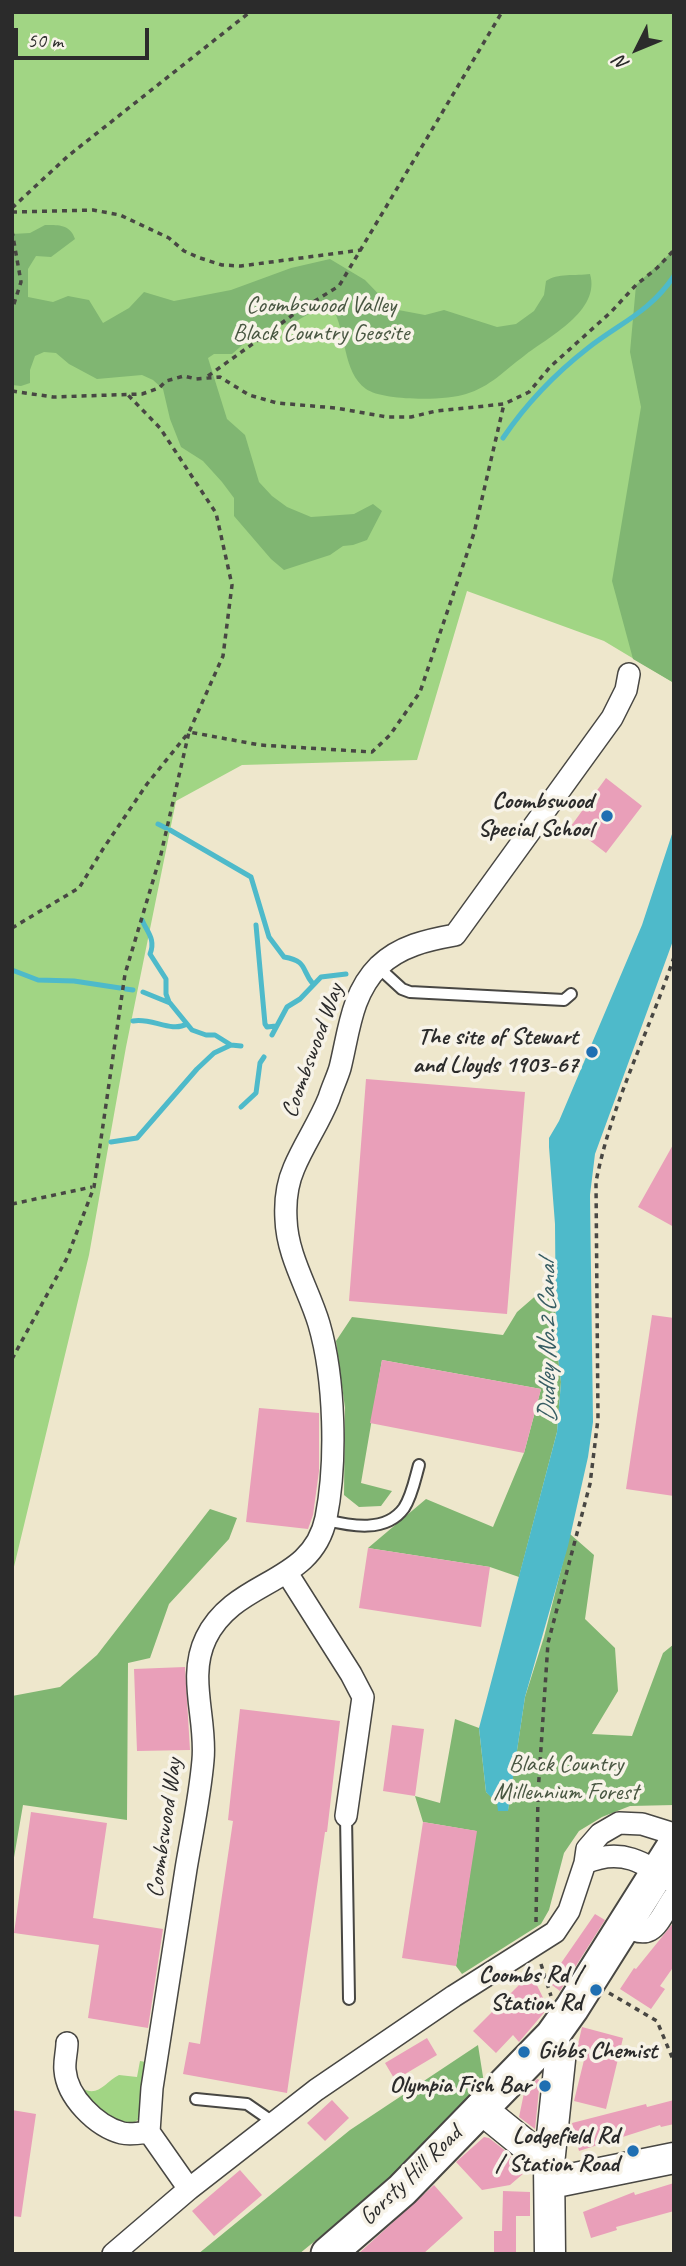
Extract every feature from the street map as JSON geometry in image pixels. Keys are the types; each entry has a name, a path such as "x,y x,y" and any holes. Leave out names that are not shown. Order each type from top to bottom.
{"main road":[{"name":"Gorsty Hill Road","path":"328,2254 402,2190 551,2036 624,1925 670,1866"}],"street":[{"name":"Coombswood Way","path":"149,2132 152,2088 204,1758 198,1664 206,1638 219,1618 236,1601 303,1562 313,1550 326,1520 332,1464 332,1406 319,1325 293,1254 286,1223 286,1195 293,1169 320,1121 340,1069 348,1022 361,989 378,967 396,952 425,940 455,935 612,718 626,690 629,674"},
{"path":"287,1573 363,1697 346,1816"},
{"path":"113,2254 189,2189 316,2090 555,1932 569,1911 587,1849 600,1834 619,1823 642,1824 670,1866"},
{"path":"585,1863 604,1855 624,1856 670,1866"},
{"path":"550,2254 550,2174 560,2060 551,2036"},
{"path":"68,2043 65,2072 71,2089 83,2108 100,2123 123,2134 149,2132 189,2189"},
{"path":"481,2108 550,2174"},
{"path":"550,2174 674,2158"}],"lane":[{"path":"378,967 402,989 410,992 564,1000 571,994"},
{"path":"326,1520 355,1526 374,1526 390,1520 404,1509 419,1465"},
{"path":"346,1816 349,1999"},
{"path":"196,2099 247,2104 273,2122"}],"path":[{"path":"12,210 68,156 250,12"},
{"path":"206,378 297,312 339,286 502,12"},
{"path":"12,210 93,210 120,215 169,238 184,251 222,265 241,266 360,250"},
{"path":"12,231 21,282 12,310"},
{"path":"12,391 54,397 142,394 159,388 166,381 184,376 196,379 220,377 249,395 277,403 336,408 387,417 411,417 436,411 504,404 529,392 550,367 611,313 636,285 674,250"},
{"path":"12,1359 67,1258 94,1187 125,974 161,854 189,732 223,656 232,585 216,513 160,428 128,395"},
{"path":"189,732 260,745 372,752 390,735 420,692 474,533 504,404"},
{"path":"12,928 79,888 148,784 189,732"},
{"path":"551,1996 536,1946 538,1793 548,1643 590,1484 598,1419 596,1182 614,1116 674,957"},
{"path":"12,1204 94,1187"},
{"path":"589,1981 657,2021 674,2062"}],"green space":[{"name":"Coombswood Valley Black Country Geosite","path":"12,12 674,12 674,683 604,641 467,591 417,760 242,765 176,801 126,1047 89,1255 12,1575"},
{"path":"45,225 67,228 75,239 51,257 36,256 28,269 28,297 53,302 68,296 89,300 103,323 129,308 144,292 174,301 231,290 291,268 330,259 365,280 393,309 425,315 444,310 497,327 516,324 534,311 544,295 546,281 550,278 590,274 591,287 588,300 570,322 490,383 457,396 400,398 366,389 353,373 332,307 319,308 293,323 271,327 254,335 232,354 214,354 208,358 227,419 245,435 259,482 272,496 287,507 311,517 354,514 373,504 382,511 367,540 343,546 330,555 284,570 234,516 234,498 222,482 203,461 181,447 170,419 163,389 153,380 142,375 97,379 69,364 56,353 44,352 35,356 30,370 30,383 12,385 12,234 30,233"},
{"path":"674,250 674,683 633,659 612,581 641,407 630,352 636,285"},
{"path":"555,1279 556,1340 561,1382 557,1432 519,1577 490,1567 368,1548 426,1499 493,1527 524,1453 541,1389 382,1360 361,1483 392,1491 381,1506 359,1507 344,1495 345,1408 336,1341 352,1317 503,1335 517,1312"},
{"path":"210,1509 237,1518 229,1539 169,1604 150,1658 128,1663 127,1820 23,1805 12,1869 12,1696 60,1687 97,1655"},
{"name":"Black Country Millennium Forest","path":"570,1534 594,1555 585,1619 615,1648 618,1691 592,1734 632,1736 663,1653 674,1644 674,1805 630,1806 602,1817 579,1831 564,1853 549,1910 541,1924 462,1974 456,1966 476,1831 423,1822 415,1796 440,1803 455,1719 479,1728 486,1792 508,1810 525,1697 544,1637"},
{"path":"478,2045 484,2083 435,2143 299,2254 198,2254 350,2130"},
{"path":"140,2061 146,2062 140,2118 131,2125 102,2111 82,2088 88,2091 97,2090 119,2075 137,2077"}],"water":[{"path":"674,828 674,938 595,1154 590,1195 593,1422 588,1457 568,1546 525,1697 508,1811 498,1811 497,1803 486,1792 479,1728 557,1432 561,1382 556,1340 555,1224 549,1138 559,1121 642,925"}],"building":[{"name":"Coombswood Special School","path":"606,778 642,806 606,853 571,826"},
{"path":"366,1079 525,1092 507,1314 349,1301"},
{"path":"674,1143 674,1227 638,1207"},
{"path":"652,1315 674,1318 674,1496 626,1489"},
{"path":"382,1360 541,1389 524,1453 370,1423"},
{"path":"259,1408 319,1413 319,1471 313,1515 308,1529 246,1522"},
{"path":"368,1548 490,1567 481,1627 359,1608"},
{"path":"185,1667 190,1750 137,1751 134,1669"},
{"path":"240,1709 340,1721 327,1832 287,2093 183,2074 189,2042 200,2044 233,1821 228,1820"},
{"path":"392,1725 424,1729 415,1796 383,1791"},
{"path":"31,1812 107,1823 93,1918 163,1929 148,2028 88,2018 99,1945 14,1933"},
{"path":"423,1822 477,1831 456,1966 402,1958"},
{"path":"595,1914 605,1920 560,1991 548,1982"},
{"path":"674,1922 674,1966 660,1986 665,1989 651,2009 620,1989 634,1968 636,1969"},
{"path":"531,1973 548,2008 519,2042 513,2035 496,2053 473,2031"},
{"path":"582,2027 623,2038 606,2109 574,2101 585,2056 576,2053"},
{"path":"427,2038 437,2055 395,2080 385,2063"},
{"path":"537,2079 540,2080 535,2129 519,2117 524,2093"},
{"path":"332,2100 349,2118 325,2141 307,2123"},
{"path":"674,2100 674,2124 660,2125 579,2151 572,2123 646,2104 647,2107"},
{"path":"12,2110 36,2114 21,2217 12,2216"},
{"path":"484,2137 507,2152 524,2173 510,2185 482,2190 456,2162"},
{"path":"240,2170 262,2195 214,2236 192,2211"},
{"path":"674,2183 674,2211 616,2227 617,2230 591,2238 583,2212 634,2192 635,2195"},
{"path":"434,2185 463,2218 423,2254 358,2254"},
{"path":"503,2191 530,2192 530,2216 516,2216 516,2254 494,2254 494,2231 502,2231"}],"waterway":[{"path":"503,438 521,413 553,378 588,348 645,308 674,276"},
{"path":"158,824 166,828"},
{"path":"170,830 251,877 269,937 284,957 301,964 313,984"},
{"path":"142,920 151,940 150,954 166,979 169,1002"},
{"path":"256,925 265,1024 267,1027 276,1026"},
{"path":"12,970 38,980 74,981 120,988"},
{"path":"272,1035 287,1007 300,999 321,977 346,974"},
{"path":"126,989 133,990"},
{"path":"143,992 170,1003 192,1030 215,1035 231,1045 241,1046"},
{"path":"133,1021 174,1027 187,1024"},
{"path":"111,1142 137,1138 197,1069 214,1053 231,1045"},
{"path":"241,1107 256,1093 260,1063 264,1057"}],"place":[{"name":"Coombswood Special School","path":"607,816"},
{"name":"The site of Stewart and Lloyds 1903-67","path":"592,1052"},
{"name":"Coombs Rd / Station Rd","path":"596,1990"},
{"name":"Gibbs Chemist","path":"524,2052"},
{"name":"Olympia Fish Bar","path":"545,2086"},
{"name":"Lodgefield Rd / Station Road","path":"633,2151"}],"water label":[{"name":"Dudley No.2 Canal","path":"548,1342"}]}
